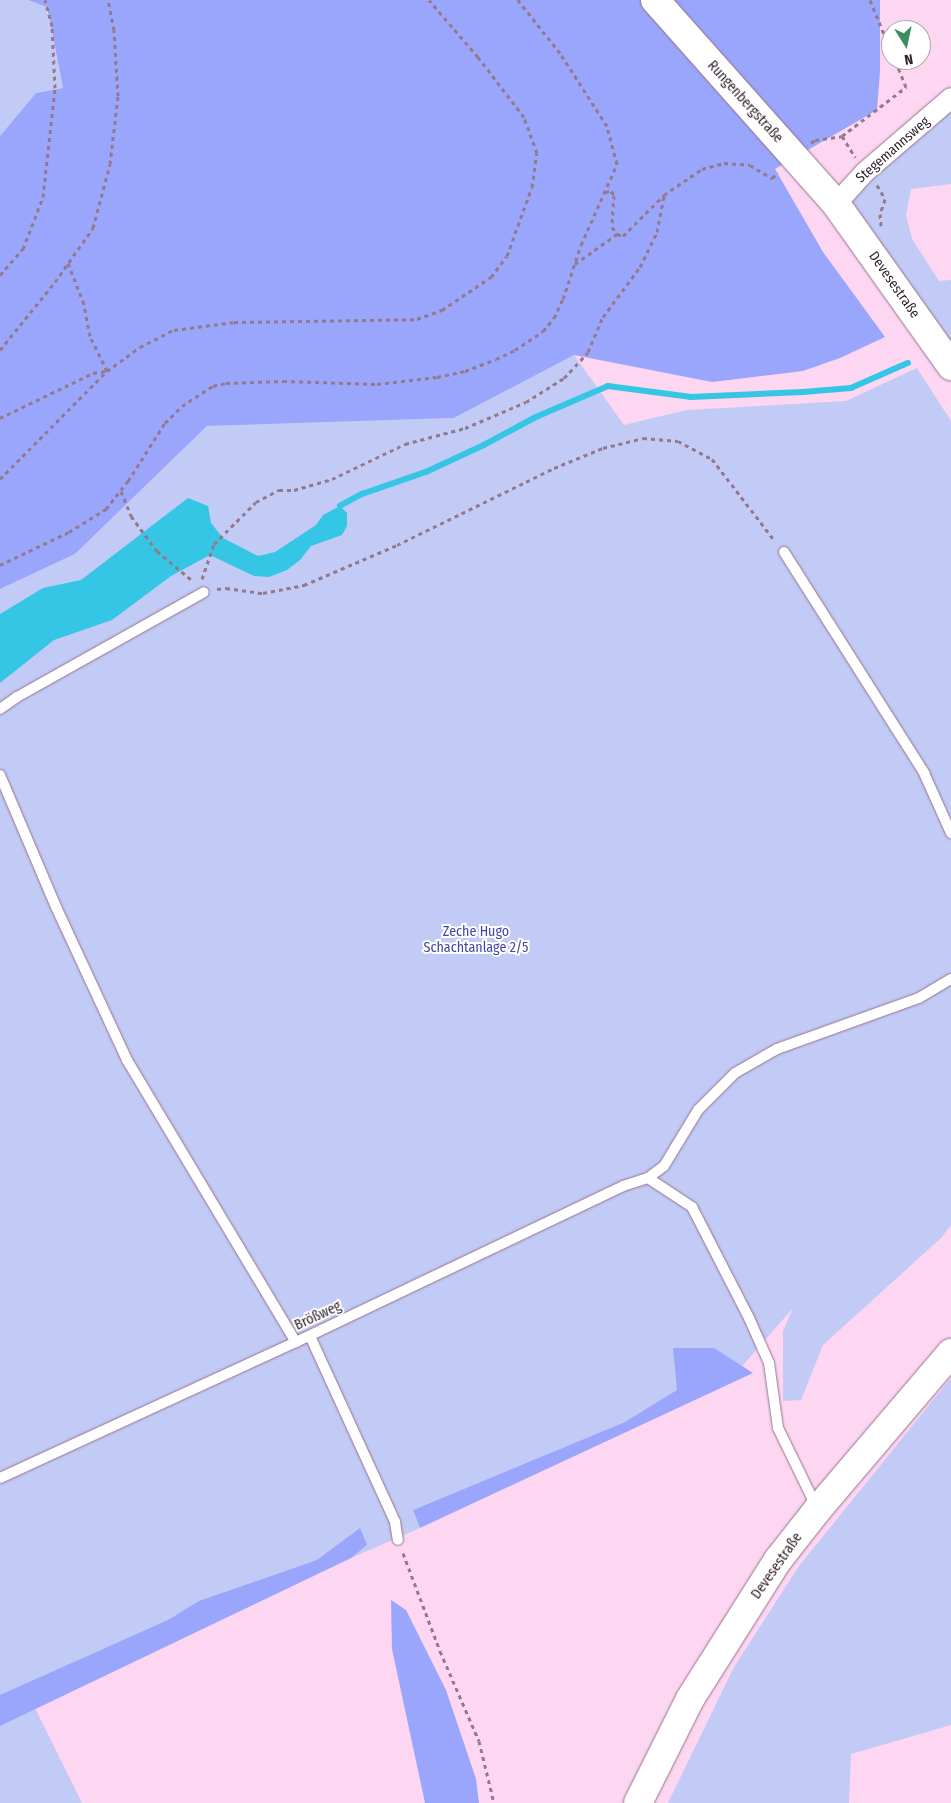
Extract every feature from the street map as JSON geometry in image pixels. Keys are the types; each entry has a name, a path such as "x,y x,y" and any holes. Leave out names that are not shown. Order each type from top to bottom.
{"street":[{"name":"Rungenbergstraße","path":"654,0 836,204"},
{"name":"Stegemannsweg","path":"836,204 865,172 936,113 951,98"},
{"name":"Devesestraße","path":"836,204 951,366"},
{"name":"Devesestraße","path":"638,1803 690,1699 778,1560 818,1509 951,1353"}],"lane":[{"path":"784,552 924,773 951,833"},
{"path":"0,709 204,592"},
{"path":"0,775 56,907 127,1060 296,1342"},
{"path":"818,1509 778,1428 769,1363 740,1301 692,1208 648,1178 664,1166 698,1110 735,1074 777,1049 919,998 951,979"},
{"name":"Brößweg","path":"0,1478 310,1336 623,1186 648,1178"},
{"path":"310,1336 395,1522 398,1540"}],"path":[{"path":"0,275 23,249 43,197 55,88 52,26 45,0"},
{"path":"0,350 93,228 110,164 118,96 114,30 108,0"},
{"path":"0,479 107,371 140,347 174,330 234,322 417,319 442,310 491,278 507,256 532,187 537,153 524,117 478,57 429,0"},
{"path":"0,565 69,532 106,509 121,491 165,423 182,406 213,386 248,382 402,383 465,371 515,350 543,332 554,318 563,299 581,245 616,164 607,126 560,52 518,0"},
{"path":"870,0 881,27"},
{"path":"807,146 815,140 842,136 906,87 899,70"},
{"path":"604,192 611,191 614,195 612,227 617,234 623,236 664,195 702,170 724,163 750,165 772,178"},
{"path":"121,491 130,516 156,551 200,586 214,544 256,502 279,490 294,490 332,480 405,444 465,428 526,402 564,378 588,352 603,317 640,267 657,232 664,195"},
{"path":"575,264 617,234"},
{"path":"68,263 86,313 90,336 107,371"},
{"path":"0,418 92,373 107,371"},
{"path":"204,592 226,588 263,593 304,585 397,545 554,468 603,448 644,438 678,441 712,459 784,552"},
{"path":"398,1540 440,1651 479,1742 494,1803"}],"green space":[{"path":"0,0 28,0 46,6 63,88 36,93 0,136"},
{"path":"951,98 951,184 911,189 906,215 912,239 939,281 951,280 951,366 836,204"},
{"name":"Zeche Hugo Schachtanlage 2/5","path":"574,355 624,425 687,410 846,401 917,368 951,421 951,1225 941,1238 823,1345 801,1400 783,1401 783,1331 793,1308 737,1372 625,1422 413,1510 420,1528 351,1558 35,1708 82,1803 0,1803 0,589 75,554 207,426 454,418"},
{"path":"951,1378 951,1725 851,1754 849,1803 668,1803 734,1667 799,1566"}],"shaded area":[{"path":"28,0 880,0 880,72 877,110 775,169 823,252 885,337 840,358 803,371 712,382 574,355 454,418 207,426 75,554 0,589 0,136 36,93 63,88 47,7"},
{"path":"188,498 208,506 211,523 223,538 258,556 275,552 316,525 323,515 340,506 347,513 347,526 342,535 311,546 300,560 287,570 269,577 254,576 210,555 171,576 112,620 54,640 0,683 0,614 43,588 81,580"},
{"path":"673,1348 714,1348 753,1373 420,1528 413,1510 625,1422 677,1390"},
{"path":"360,1528 367,1545 351,1558 0,1726 0,1695 168,1620 199,1601 317,1560"},
{"path":"391,1600 406,1610 446,1690 476,1779 479,1803 425,1803 392,1649"}],"waterway":[{"path":"340,506 362,494 426,472 484,445 536,417 608,386 691,397 803,392 851,388 908,363"}]}
